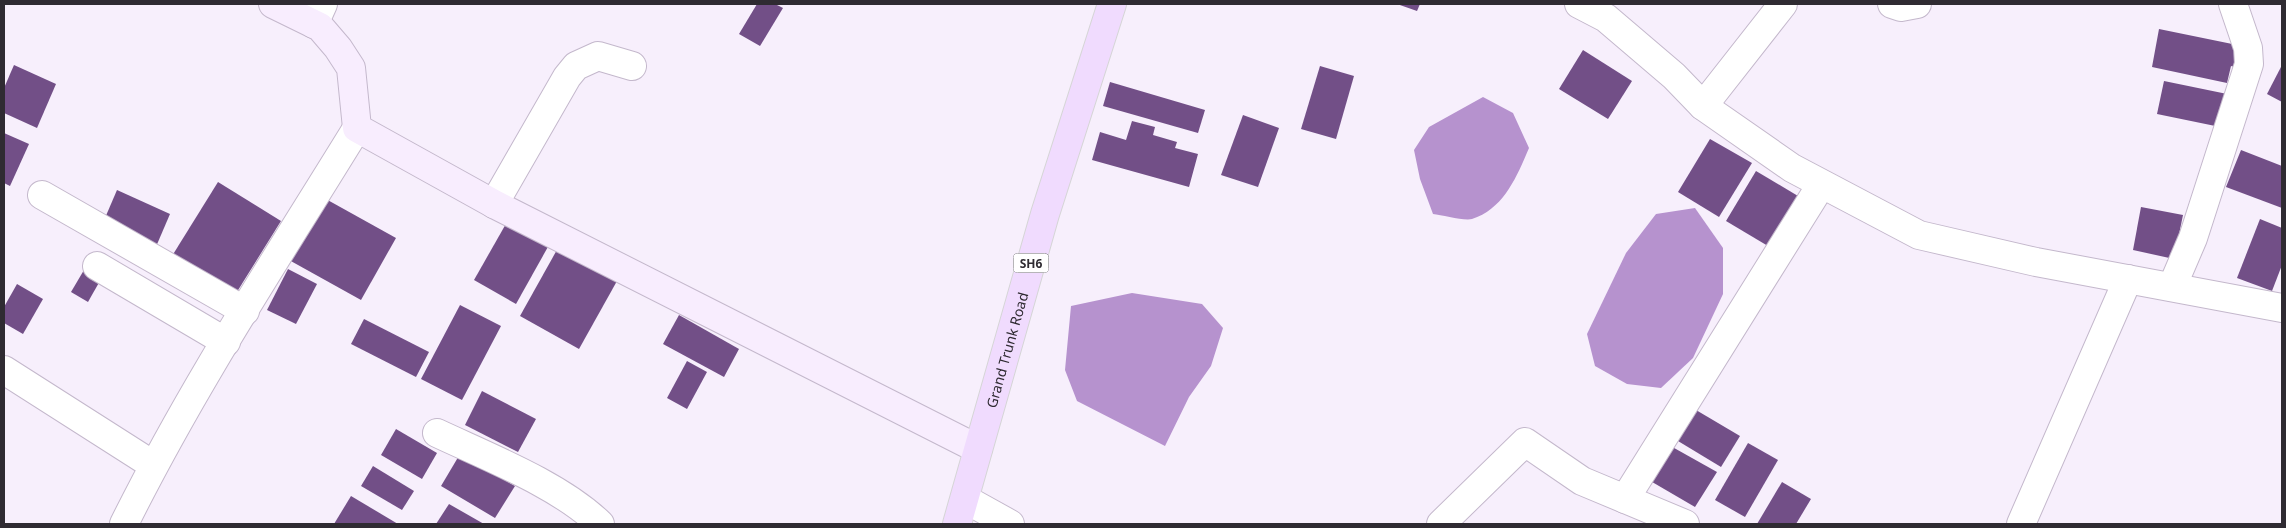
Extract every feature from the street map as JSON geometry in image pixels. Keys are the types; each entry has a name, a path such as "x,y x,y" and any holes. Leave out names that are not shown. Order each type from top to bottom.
{"main road":[{"name":"Grand Trunk Road","path":"961,512 1045,214 1112,4"}],"street":[{"path":"124,524 153,465 357,128 351,68 338,48 320,27 318,14 273,4"},
{"path":"1579,4 1606,18 1674,76 1703,106 1792,168 1821,185 1919,235 2036,262 2282,308"},
{"path":"1703,106 1783,4"},
{"path":"1892,4 1901,7 1917,4"},
{"path":"2172,287 2193,238 2249,64 2248,48 2240,30 2233,4"},
{"path":"494,204 567,77 576,66 598,56 632,66"},
{"path":"357,128 494,204 978,449"},
{"path":"1625,499 1821,185"},
{"path":"42,195 245,311"},
{"path":"98,266 226,342"},
{"path":"2021,524 2128,279"},
{"path":"4,370 153,465"},
{"path":"437,433 535,480 591,516 600,524"},
{"path":"1440,524 1525,442 1582,481 1685,524"},
{"path":"961,512 1010,524"}],"shaded area":[{"path":"1483,97 1513,113 1529,148 1520,170 1501,200 1483,214 1472,219 1459,219 1433,214 1420,179 1414,150 1429,127"},
{"path":"1695,208 1723,248 1723,294 1693,358 1661,388 1627,384 1595,366 1587,334 1626,253 1656,214"},
{"path":"1132,293 1202,304 1223,328 1211,366 1189,397 1165,446 1077,401 1065,370 1071,306"}],"building":[{"path":"757,4 775,4 783,8 760,46 739,34"},
{"path":"1397,4 1420,4 1417,11"},
{"path":"2159,29 2242,46 2238,68 2231,66 2227,83 2152,67"},
{"path":"1583,50 1632,81 1608,119 1559,89"},
{"path":"14,65 56,84 37,128 4,113 4,88"},
{"path":"2282,65 2282,102 2267,94"},
{"path":"1320,66 1354,76 1336,139 1301,129"},
{"path":"2164,81 2232,95 2225,128 2157,114"},
{"path":"1110,82 1205,110 1198,133 1103,106"},
{"path":"1243,115 1279,128 1258,187 1221,175"},
{"path":"1132,121 1155,127 1153,135 1177,142 1175,148 1198,154 1189,187 1092,160 1100,132 1126,140"},
{"path":"4,133 29,144 10,186 4,183"},
{"path":"1710,139 1752,163 1719,217 1678,192"},
{"path":"2241,150 2282,166 2282,208 2226,187"},
{"path":"1756,171 1803,199 1773,249 1726,221"},
{"path":"218,182 281,221 235,295 172,256"},
{"path":"117,190 170,214 155,249 102,225"},
{"path":"324,198 396,238 361,300 289,260"},
{"path":"2141,207 2183,215 2174,259 2133,250"},
{"path":"2260,219 2282,228 2282,265 2272,291 2237,278"},
{"path":"507,222 549,245 516,304 474,280"},
{"path":"558,248 617,281 579,349 520,316"},
{"path":"288,269 317,284 296,324 267,310"},
{"path":"84,270 101,279 88,302 71,292"},
{"path":"17,284 43,299 23,334 4,323 4,307"},
{"path":"460,305 501,326 462,400 421,379"},
{"path":"679,315 739,349 724,377 663,344"},
{"path":"364,319 429,352 416,377 351,344"},
{"path":"687,361 707,372 687,409 667,398"},
{"path":"482,391 536,419 518,452 465,425"},
{"path":"1696,410 1740,436 1721,467 1678,441"},
{"path":"396,429 437,453 422,479 381,455"},
{"path":"1748,443 1778,460 1745,517 1715,500"},
{"path":"1667,444 1717,472 1695,507 1647,479"},
{"path":"460,454 515,486 495,518 441,486"},
{"path":"373,466 414,491 402,510 361,486"},
{"path":"1782,482 1811,499 1796,524 1757,524"},
{"path":"351,496 398,524 334,524"},
{"path":"449,504 484,524 436,524"}]}
